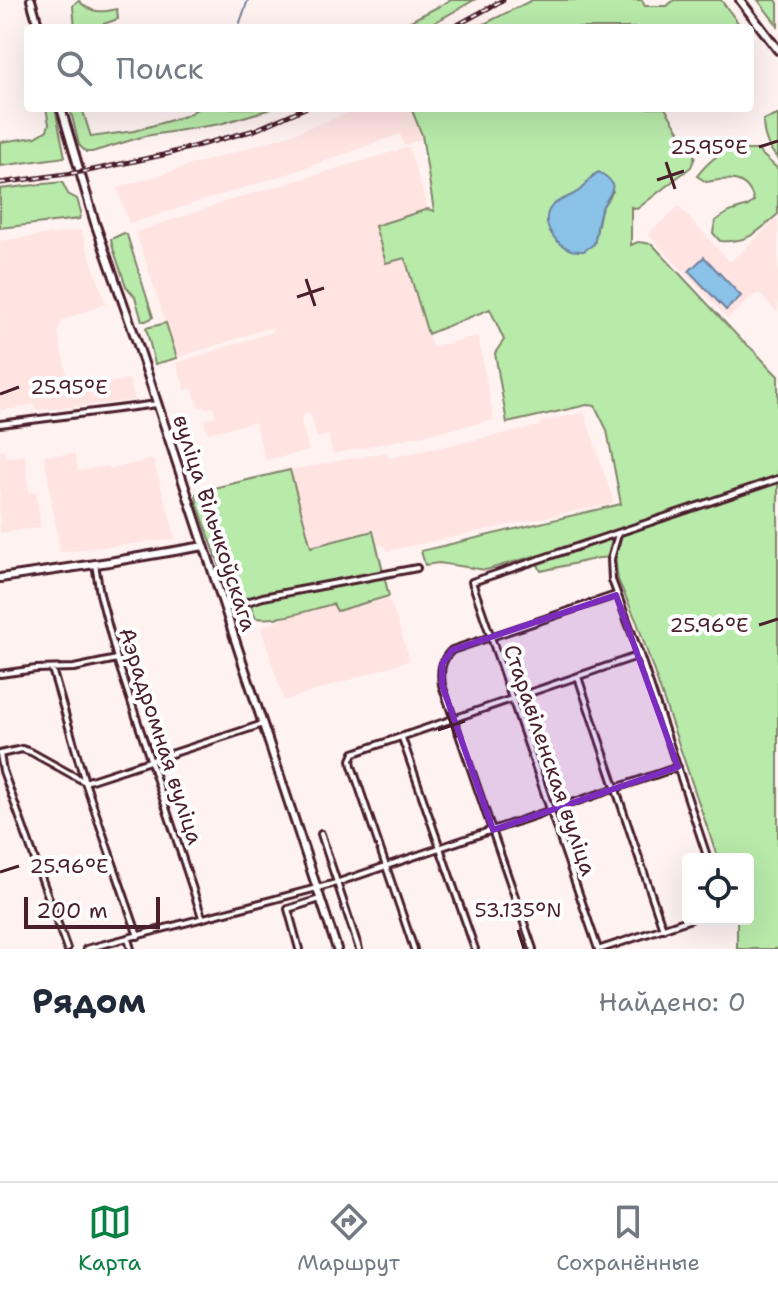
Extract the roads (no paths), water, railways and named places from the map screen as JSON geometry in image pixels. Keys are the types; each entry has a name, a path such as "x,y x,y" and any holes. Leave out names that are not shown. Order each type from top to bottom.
{"main road":[{"path":"31,0 38,24"},
{"path":"740,0 778,50"},
{"name":"вуліца Вільчкоўскага","path":"62,112 95,223 337,949"},
{"path":"0,578 204,546"}],"street":[{"path":"0,424 157,404"},
{"path":"706,853 640,655 616,595 611,559 618,534 778,479"},
{"name":"Старавіленская вуліца","path":"600,949 472,582 618,534"},
{"name":"Аэрадромная вуліца","path":"95,564 117,659 202,917"},
{"path":"225,609 263,597 417,568"},
{"path":"533,949 442,685 442,664 452,650 616,595"},
{"path":"414,949 351,760 354,753 640,655"},
{"path":"0,674 74,668 117,659"},
{"path":"52,669 85,782 138,936"},
{"path":"578,677 663,929"},
{"path":"67,949 3,771 0,754 22,749 85,782 263,724"},
{"path":"402,738 475,949"},
{"path":"86,949 336,883 678,767"},
{"path":"321,834 357,949"},
{"path":"299,949 288,909 320,899"},
{"path":"600,949 682,922"},
{"path":"128,939 131,949"}],"water":[{"path":"599,172 611,181 612,190 600,214 594,244 584,251 571,250 552,234 547,222 549,210 555,203 577,192"},
{"path":"704,257 741,296 726,310 689,271"}],"waterway":[{"path":"239,24 248,0"}],"railway":[{"path":"459,24 503,0"},
{"path":"0,183 88,171 163,155 255,130 296,112"}]}
